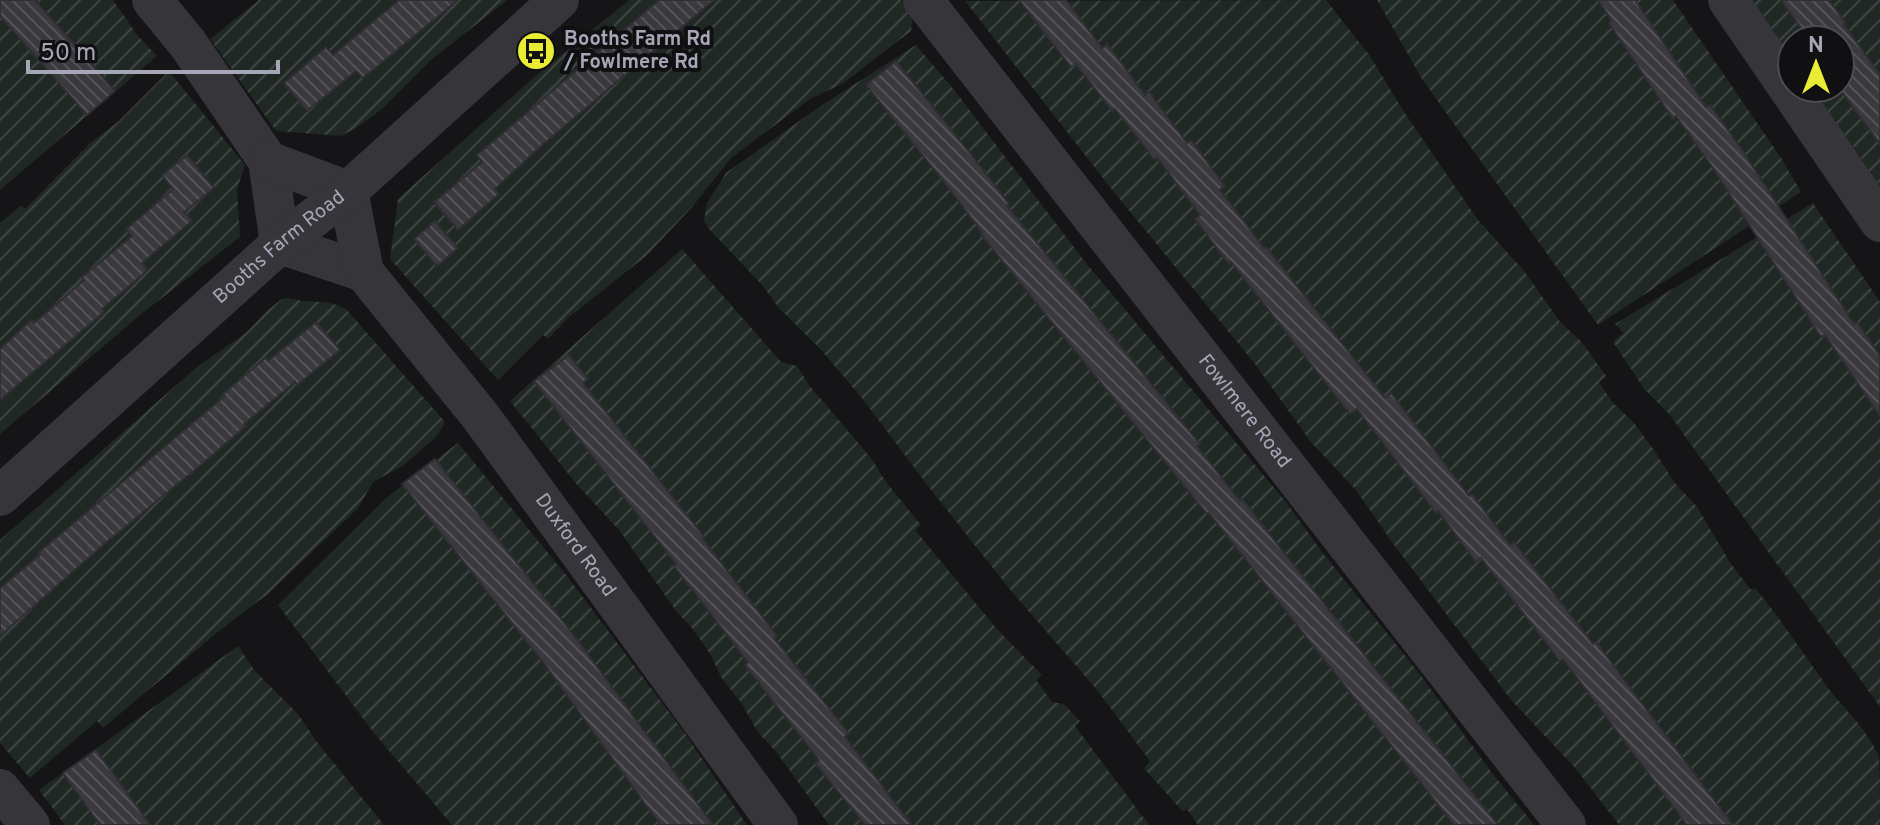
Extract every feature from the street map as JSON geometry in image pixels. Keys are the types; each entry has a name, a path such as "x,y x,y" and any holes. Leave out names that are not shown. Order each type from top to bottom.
{"street":[{"path":"152,0 188,44 268,161 280,244 364,272"},
{"name":"Booths Farm Road","path":"0,496 280,244 348,191 559,0"},
{"name":"Fowlmere Road","path":"923,0 1566,825"},
{"path":"1728,0 1880,222"},
{"path":"268,161 348,191"},
{"name":"Duxford Road","path":"348,191 364,272 481,417 778,825"},
{"path":"0,789 30,825"}],"shaded area":[{"path":"0,0 113,0 138,36 157,56 0,190"},
{"path":"259,0 507,0 431,60 382,109 341,136 276,131 210,39"},
{"path":"629,0 901,0 913,14 911,31 842,84 810,99 731,158 693,206 646,256 568,318 548,339 543,335 498,380 390,259 398,199 533,78"},
{"path":"1326,0 1370,56 1404,112 1478,220 1525,272 1560,322 1582,342 1606,376 1599,382 1613,403 1634,423 1674,482 1697,507 1731,564 1751,590 1755,588 1765,600 1828,688 1869,738 1879,757 1880,825 1619,825 1576,769 1512,701 1355,489 1310,441 1255,364 1113,191 965,1"},
{"path":"1377,0 1673,0 1801,192 1598,325 1422,79"},
{"path":"1750,0 1880,0 1880,189 1822,104 1856,104 1856,24 1776,24 1776,38"},
{"path":"916,45 955,91 1086,263 1286,502 1534,825 1198,825 1187,809 1183,812 1144,768 1150,761 1097,690 1012,592 861,397 709,229 704,221 707,203 726,173 822,105"},
{"path":"169,71 245,165 237,189 240,237 145,311 0,434 0,223 21,205 25,209 89,144 119,121"},
{"path":"1813,203 1880,302 1880,707 1669,414 1645,390 1613,342 1623,333 1615,324"},
{"path":"682,249 781,362 797,366 921,525 915,530 997,629 1042,675 1036,680 1052,702 1064,704 1080,721 1075,726 1149,825 829,825 777,753 757,731 742,704 721,677 709,652 619,530 578,486 510,401"},
{"path":"282,299 332,303 346,309 445,422 438,435 404,465 373,482 358,508 268,594 103,728 97,721 30,778 0,743 0,540 197,367 247,332"},
{"path":"458,443 567,576 684,732 747,825 452,825 374,733 278,605 385,499"},
{"path":"238,646 255,671 298,714 384,825 65,825 39,790"}],"building":[{"path":"0,0 35,0 115,91 87,115 0,16"},
{"path":"399,0 458,0 363,78 356,71 307,111 284,83 326,47 333,55"},
{"path":"659,0 714,0 541,146 495,189 499,194 458,230 434,202 482,162 477,155"},
{"path":"1019,0 1066,0 1102,48 1107,44 1145,95 1149,92 1187,143 1191,140 1225,186 1220,190 1264,248 1385,398 1391,393 1469,496 1472,494 1510,545 1514,542 1593,644 1596,642 1733,825 1687,825 1563,659 1560,661 1481,558 1476,562 1357,409 1350,414 1231,262 1229,264 1195,219 1200,215 1157,157 1154,159 1115,109 1112,111 1076,64 1071,67"},
{"path":"1598,0 1635,0 1706,107 1710,105 1744,153 1854,324 1857,322 1880,356 1880,416 1825,335 1821,337 1713,168 1676,116 1673,119 1609,23 1612,21"},
{"path":"1781,0 1829,0 1846,24 1798,24"},
{"path":"1856,42 1880,75 1880,144 1851,104 1856,104"},
{"path":"896,61 970,153 1009,204 1007,206 1200,444 1197,446 1240,501 1242,499 1498,825 1454,825 1209,513 980,233 945,183 866,85"},
{"path":"187,155 214,188 184,212 192,221 142,263 148,270 102,309 104,312 0,400 0,349 31,320 34,323 59,302 84,280 82,277 132,236 126,229 173,189 162,175"},
{"path":"435,221 458,248 437,266 414,239"},
{"path":"316,322 340,350 244,424 246,426 0,636 0,588 225,396 223,394 265,358 268,361"},
{"path":"569,355 588,379 583,383 705,538 777,636 774,638 849,734 845,737 912,825 865,825 815,763 819,760 745,665 748,662 674,566 676,564 534,381"},
{"path":"435,459 573,634 713,825 661,825 648,808 546,666 402,484"},
{"path":"96,750 150,825 100,825 63,773"}],"place":[{"name":"Booths Farm Rd / Fowlmere Rd","path":"536,51"}]}
